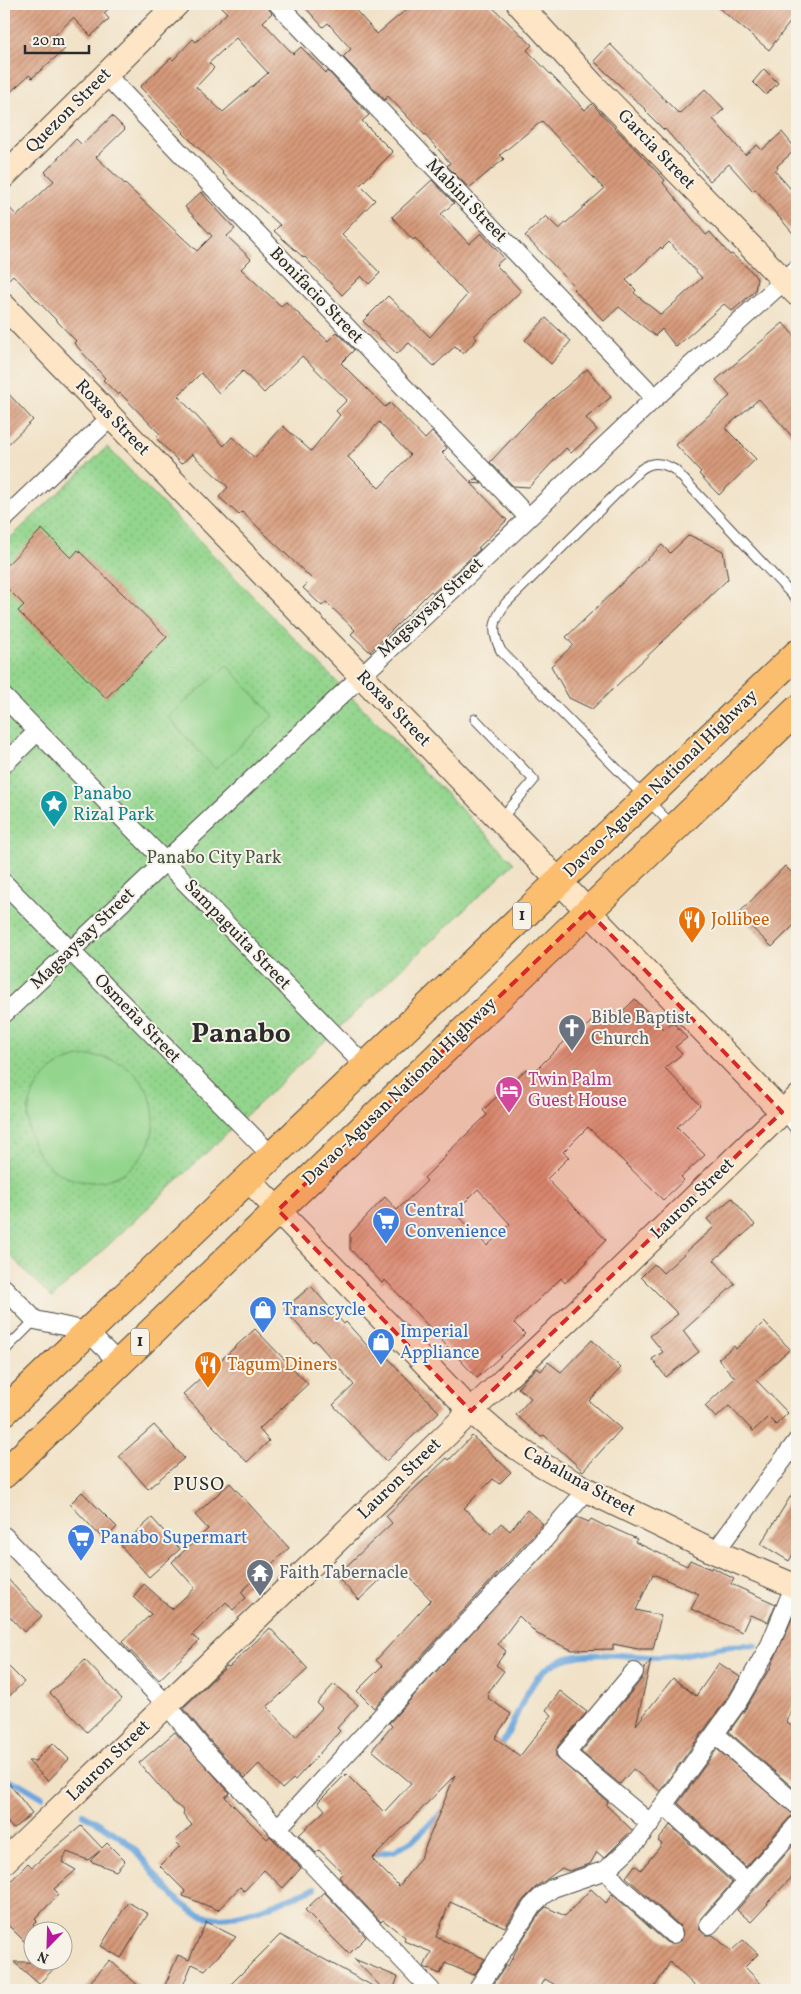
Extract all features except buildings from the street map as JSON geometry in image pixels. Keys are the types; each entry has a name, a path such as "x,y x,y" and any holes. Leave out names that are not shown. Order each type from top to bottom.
{"highway":[{"name":"Davao-Agusan National Highway","path":"4,1412 797,654"},
{"name":"Davao-Agusan National Highway","path":"4,1474 797,710"},
{"path":"365,1066 395,1097"}],"street":[{"name":"Quezon Street","path":"4,176 177,4"},
{"name":"Mabini Street","path":"278,4 655,398"},
{"name":"Garcia Street","path":"519,4 607,99 793,281"},
{"name":"Bonifacio Street","path":"105,74 528,517"},
{"name":"Magsaysay Street","path":"4,1014 360,675 655,398 793,281"},
{"name":"Roxas Street","path":"4,306 588,911 789,1105"},
{"path":"4,519 111,417"},
{"name":"Sampaguita Street","path":"4,697 365,1066"},
{"path":"4,764 38,732"},
{"name":"Osmeña Street","path":"4,883 271,1155"},
{"name":"Lauron Street","path":"4,1862 471,1411 587,1302 789,1105"},
{"name":"Cabaluna Street","path":"247,1178 471,1411 500,1436 544,1466 587,1490 715,1552 796,1587"},
{"path":"4,1288 36,1320 88,1331 119,1362"},
{"path":"715,1552 797,1441"},
{"path":"277,1829 542,1542 587,1490"},
{"path":"4,1536 167,1704 203,1749 431,1990"},
{"path":"477,1990 532,1906 542,1896 553,1888 606,1870 621,1858 650,1824 742,1696 770,1645 796,1587"},
{"path":"634,1672 566,1753 650,1824"},
{"path":"715,1734 797,1805"},
{"path":"664,1805 747,1882"},
{"path":"709,1924 797,1825"},
{"path":"606,1870 618,1885 673,1934"}],"lane":[{"path":"675,828 501,651 495,639 494,626 498,613 640,470 648,464 657,463 666,464 675,470 797,600"},
{"path":"475,719 534,780 500,820"},
{"path":"789,1105 797,1132"},
{"path":"4,1351 36,1320"}],"highlighted area":[{"path":"588,911 782,1112 471,1411 278,1210"}],"green space":[{"name":"Panabo City Park","path":"107,447 514,863 52,1298 4,1249 4,544"},
{"path":"227,665 273,716 215,769 168,717"},
{"path":"91,1056 115,1060 136,1074 150,1095 154,1119 150,1143 136,1164 115,1178 91,1182 67,1178 46,1164 32,1143 28,1119 32,1095 46,1074 67,1060"}],"waterway":[{"path":"497,1750 504,1741 533,1683 550,1666 564,1659 596,1654 662,1657 721,1647 756,1646"},
{"path":"4,1780 20,1784 42,1797"},
{"path":"372,1854 394,1851 414,1839 443,1812"},
{"path":"83,1814 126,1841 168,1891 190,1910 203,1916 217,1918 253,1912 315,1888"}],"place":[{"name":"Panabo Rizal Park","path":"54,828"},
{"name":"Jollibee","path":"692,944"},
{"name":"Bible Baptist Church","path":"572,1052"},
{"name":"Twin Palm Guest House","path":"509,1114"},
{"name":"Central Convenience","path":"386,1245"},
{"name":"Transcycle","path":"263,1334"},
{"name":"Imperial Appliance","path":"381,1366"},
{"name":"Tagum Diners","path":"208,1389"},
{"name":"Panabo Supermart","path":"81,1562"},
{"name":"Faith Tabernacle","path":"260,1597"}],"district":[{"name":"Panabo","path":"241,1034"},
{"name":"PUSO","path":"199,1485"}]}
